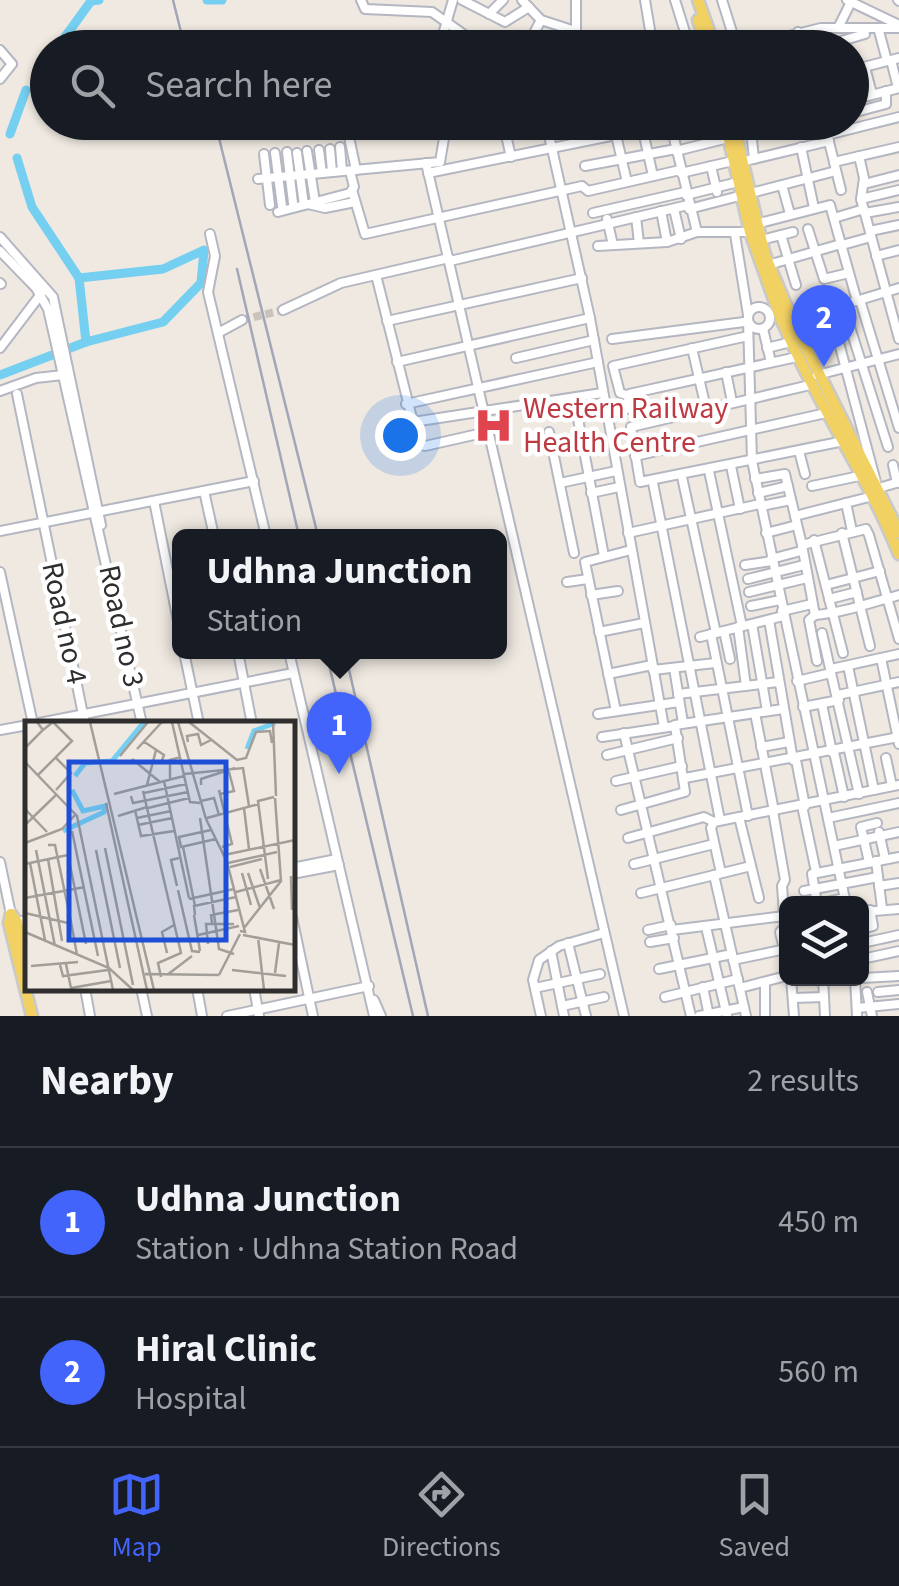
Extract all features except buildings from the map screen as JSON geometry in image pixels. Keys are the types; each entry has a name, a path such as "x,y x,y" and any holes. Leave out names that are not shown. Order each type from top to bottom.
{"main road":[{"path":"696,1 703,30"},
{"path":"696,1 708,30"},
{"path":"729,140 782,323 797,357 814,380 826,413 845,431 864,475 876,488"},
{"path":"735,140 738,182 745,195"},
{"path":"753,228 761,240 782,323 876,488 896,529 899,554"},
{"path":"14,924 25,983"},
{"path":"27,991 32,1016"}],"street":[{"path":"361,0 365,9 398,4 432,12 457,30"},
{"path":"444,30 454,0"},
{"path":"462,0 476,2 505,22 526,3 541,20 572,30"},
{"path":"490,14 503,0"},
{"path":"575,30 576,0"},
{"path":"645,0 650,30"},
{"path":"675,0 684,30"},
{"path":"696,1 722,0 735,30"},
{"path":"873,108 869,95 898,88 892,60 874,31 881,0"},
{"path":"838,28 850,1 899,26"},
{"path":"536,30 541,20"},
{"path":"869,33 899,26"},
{"path":"818,30 862,30"},
{"path":"869,31 874,31"},
{"path":"0,50 12,64 0,79"},
{"path":"869,109 888,103 886,91"},
{"path":"869,126 899,117"},
{"path":"349,140 352,190 364,233 562,190 601,188 754,159 823,140"},
{"path":"427,168 441,160 443,140"},
{"path":"508,140 512,157"},
{"path":"550,140 590,318 664,726"},
{"path":"262,179 427,168 512,157 595,140"},
{"path":"617,140 627,182"},
{"path":"645,140 652,176"},
{"path":"674,140 697,232"},
{"path":"586,166 719,140"},
{"path":"752,140 754,159"},
{"path":"828,140 841,190"},
{"path":"283,310 338,284 674,208 719,202 808,178 859,156 899,147"},
{"path":"327,173 335,148 350,171"},
{"path":"802,148 814,208"},
{"path":"318,150 327,173"},
{"path":"286,152 293,203"},
{"path":"302,152 311,174 309,204 300,175 302,152"},
{"path":"275,153 277,208"},
{"path":"264,154 262,179 277,208"},
{"path":"859,156 863,207 899,339"},
{"path":"596,164 601,188"},
{"path":"711,166 719,202"},
{"path":"427,168 624,1016"},
{"path":"864,184 899,175"},
{"path":"593,213 738,182"},
{"path":"782,185 790,214"},
{"path":"277,208 309,204 352,190"},
{"path":"834,218 899,190"},
{"path":"309,204 325,208 355,202"},
{"path":"598,246 667,242 697,232 735,234 830,204 899,428"},
{"path":"863,207 899,207"},
{"path":"674,208 681,239"},
{"path":"606,210 613,245"},
{"path":"660,212 667,242"},
{"path":"636,217 640,243"},
{"path":"768,264 899,225"},
{"path":"808,229 824,279 849,272"},
{"path":"761,240 794,232"},
{"path":"210,234 215,256 208,287 264,529"},
{"path":"735,234 747,319 755,480 845,896"},
{"path":"781,235 796,285"},
{"path":"0,237 46,284 52,308"},
{"path":"876,256 899,250"},
{"path":"1,254 52,308"},
{"path":"376,276 406,404 416,423 602,393"},
{"path":"387,322 582,278"},
{"path":"744,288 759,307 782,323"},
{"path":"747,319 753,328 782,323 899,288"},
{"path":"0,348 41,294"},
{"path":"844,305 888,448"},
{"path":"612,339 747,319 759,307"},
{"name":"Road no 3","path":"52,308 141,721"},
{"path":"830,309 862,417 876,488"},
{"path":"397,362 590,318"},
{"path":"218,333 242,320"},
{"path":"771,362 767,348 782,323"},
{"path":"660,333 666,354"},
{"path":"748,336 613,366 620,393 626,395 797,357"},
{"path":"516,358 594,340"},
{"path":"767,348 791,342"},
{"path":"692,348 706,408"},
{"path":"878,415 862,417 845,431 800,450 653,483 640,482 631,427 750,398 899,354"},
{"path":"406,404 598,362"},
{"path":"0,391 65,371"},
{"path":"726,372 732,402"},
{"name":"Road no 4","path":"17,394 84,719"},
{"path":"626,395 627,409"},
{"path":"574,398 604,556"},
{"path":"635,456 826,413"},
{"path":"425,446 487,432"},
{"path":"549,432 574,552"},
{"path":"612,444 632,440"},
{"path":"800,450 804,474"},
{"path":"766,532 898,482 893,464"},
{"path":"730,466 740,509"},
{"path":"560,483 616,471"},
{"path":"709,471 740,627 746,686"},
{"path":"755,480 784,474 816,615"},
{"path":"812,486 864,475"},
{"path":"682,477 717,633 730,659"},
{"path":"0,532 254,481"},
{"path":"653,483 710,774 725,925 745,1012 705,1015 703,987"},
{"path":"758,492 788,486"},
{"path":"591,493 620,487"},
{"path":"204,491 212,529"},
{"path":"628,533 791,500"},
{"path":"154,501 172,591"},
{"path":"846,503 854,578 870,646"},
{"path":"745,565 772,560 814,540 868,531 899,639"},
{"path":"814,540 844,652"},
{"path":"616,711 585,560 631,550"},
{"path":"748,580 804,565"},
{"path":"826,585 880,571"},
{"path":"0,572 30,721"},
{"path":"749,592 807,578"},
{"path":"567,582 588,579"},
{"path":"591,596 618,591"},
{"path":"829,599 857,592"},
{"path":"859,794 839,698 828,659 810,620 816,615 899,595"},
{"path":"751,606 780,600"},
{"path":"700,637 769,620 812,604"},
{"path":"769,620 816,872"},
{"path":"599,632 644,623"},
{"path":"752,624 767,711"},
{"path":"717,633 720,689 738,770 758,898"},
{"path":"788,640 817,635"},
{"path":"817,635 817,661"},
{"path":"797,680 899,654"},
{"path":"685,778 899,739 881,658"},
{"path":"185,659 198,721"},
{"path":"239,659 251,721"},
{"path":"290,659 377,1016"},
{"path":"794,666 828,659"},
{"path":"608,674 716,662"},
{"path":"848,666 874,790"},
{"path":"621,810 686,792 674,668"},
{"path":"84,719 138,703 293,673"},
{"path":"656,684 676,681"},
{"path":"598,714 659,705 694,692 778,682"},
{"path":"803,707 899,682"},
{"path":"822,704 844,797"},
{"path":"602,737 783,709"},
{"path":"754,713 786,880 783,896"},
{"path":"0,730 25,725"},
{"path":"624,733 691,1016"},
{"path":"607,755 678,738"},
{"path":"761,747 789,742"},
{"path":"628,838 704,817 717,821 895,786 886,758"},
{"path":"616,781 682,766"},
{"path":"828,818 899,803"},
{"path":"874,808 880,836 877,861 882,908"},
{"path":"877,823 862,826 864,840 877,861"},
{"path":"834,846 899,832"},
{"path":"634,864 714,844"},
{"path":"816,896 812,875 816,872 899,857"},
{"path":"0,862 14,924"},
{"path":"295,870 338,862"},
{"path":"641,893 751,866"},
{"path":"804,890 842,884 899,883"},
{"path":"869,910 899,910"},
{"path":"648,930 779,923"},
{"path":"706,927 727,1014"},
{"path":"295,930 313,1016"},
{"path":"650,942 672,931"},
{"path":"540,1016 534,988 536,964 568,943 604,933"},
{"path":"869,941 899,935 899,948 869,958"},
{"path":"568,943 586,1016"},
{"path":"551,951 562,1013 582,1002 604,997"},
{"path":"659,969 713,958 779,953"},
{"path":"885,954 886,977"},
{"path":"534,988 600,974"},
{"path":"869,978 899,976"},
{"path":"665,997 720,984 779,980"},
{"path":"765,982 765,1016"},
{"path":"227,1016 259,1013 369,986"},
{"path":"791,986 794,1016"},
{"path":"824,986 826,1016"},
{"path":"858,986 857,1012 899,1004"},
{"path":"878,992 899,990"},
{"path":"85,991 90,1016"},
{"path":"142,991 147,1016"},
{"path":"197,991 202,1016"},
{"path":"867,992 871,1012"},
{"path":"793,998 824,997"}],"waterway":[{"path":"70,30 91,1 99,0"},
{"path":"207,0 222,0"},
{"path":"10,134 26,90"},
{"path":"0,375 86,342 163,322 201,283 204,250 163,269 79,278 32,207 17,158"},
{"path":"79,278 86,342"}],"tunnel":[{"path":"242,320 283,310"}],"railway":[{"path":"173,0 180,30"},
{"path":"219,140 316,529"},
{"path":"237,269 297,529"},
{"path":"328,659 413,1016"},
{"path":"347,659 428,1016"}],"place":[{"name":"Hiral Clinic","path":"824,367"},
{"name":"Western Railway Health Centre","path":"493,425"},
{"name":"Udhna Junction","path":"339,774"}]}
